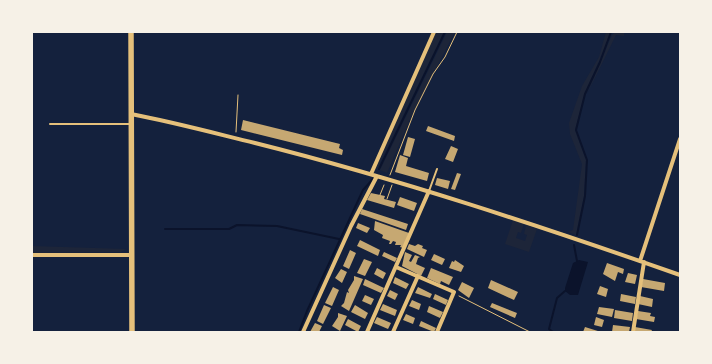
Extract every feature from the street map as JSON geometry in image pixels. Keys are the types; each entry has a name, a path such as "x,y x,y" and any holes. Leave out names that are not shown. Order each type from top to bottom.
{"main road":[{"path":"131,32 132,332"}],"street":[{"path":"371,174 434,32"},
{"path":"131,114 236,138 371,174 429,191 680,274"},
{"path":"633,332 642,262 680,139"},
{"path":"302,332 354,219 377,176"},
{"path":"367,332 429,191"},
{"path":"32,255 132,255"},
{"path":"396,267 454,292 437,332"},
{"path":"393,332 418,276"}],"lane":[{"path":"50,124 131,124"},
{"path":"429,191 437,169"}],"path":[{"path":"380,195 415,110 433,74 445,57 457,32"},
{"path":"236,138 238,95"},
{"path":"387,199 393,181"},
{"path":"454,292 530,332"}],"shaded area":[{"path":"436,32 444,32 377,169 376,168"},
{"path":"447,32 455,32 414,110 387,173 380,170"},
{"path":"606,32 610,32 610,35 585,94 575,130 586,160 584,196 576,235 568,232 573,230 582,164 570,134 569,123 582,86 599,57"},
{"path":"615,32 624,32 624,36 616,35 587,94 612,35"},
{"path":"513,220 524,224 521,233 518,232 516,238 525,241 527,235 524,234 526,225 537,229 529,252 505,244"},
{"path":"32,246 126,249 121,252 32,253"},
{"path":"579,260 588,262 578,295 570,295 565,291 565,288 573,263"}],"building":[{"path":"243,120 340,144 339,148 343,150 342,155 241,130"},
{"path":"428,126 455,136 454,141 426,131"},
{"path":"408,137 415,139 410,157 403,155"},
{"path":"451,146 458,149 453,162 445,159"},
{"path":"400,155 408,158 406,166 429,173 427,181 395,172"},
{"path":"457,173 461,174 455,190 451,189"},
{"path":"437,178 450,181 448,189 435,185"},
{"path":"371,193 385,196 384,199 396,202 394,208 367,200"},
{"path":"400,197 417,203 414,211 397,205"},
{"path":"362,209 408,224 406,230 360,214"},
{"path":"375,221 409,233 403,248 400,247 401,245 395,245 396,242 393,241 389,244 390,241 382,238 383,235 374,230"},
{"path":"358,223 370,228 367,233 356,228"},
{"path":"360,240 380,250 378,256 357,246"},
{"path":"409,244 415,246 418,244 423,246 422,248 427,250 424,257 407,249"},
{"path":"350,250 356,253 349,269 343,266"},
{"path":"384,252 397,258 395,262 382,256"},
{"path":"405,252 412,255 409,261 411,262 415,255 420,257 418,258 416,264 425,268 421,276 402,266"},
{"path":"434,254 445,259 442,265 431,260"},
{"path":"364,259 372,262 365,276 357,273"},
{"path":"455,260 464,266 461,272 449,268 452,261 454,262"},
{"path":"607,263 624,269 623,274 618,272 615,281 603,274"},
{"path":"377,268 386,273 383,279 374,274"},
{"path":"431,268 453,277 449,285 441,281 440,284 427,278"},
{"path":"341,269 347,272 342,283 335,278"},
{"path":"628,273 637,275 635,284 625,282"},
{"path":"354,276 363,279 349,311 341,306 344,303 347,292 349,293 348,290 354,280"},
{"path":"395,277 409,284 406,289 393,283"},
{"path":"365,279 384,288 381,293 363,285"},
{"path":"643,279 665,283 664,291 641,287"},
{"path":"491,280 518,292 514,300 488,288"},
{"path":"462,282 474,288 469,298 458,290"},
{"path":"600,286 608,289 606,297 597,294"},
{"path":"333,287 339,290 332,306 325,303"},
{"path":"418,287 432,294 430,298 415,293"},
{"path":"390,290 398,294 395,300 387,296"},
{"path":"435,294 448,300 446,305 433,299"},
{"path":"621,294 636,297 635,304 620,301"},
{"path":"365,295 374,299 371,305 362,301"},
{"path":"640,296 653,299 652,307 638,304"},
{"path":"412,300 421,304 419,310 409,306"},
{"path":"492,303 517,313 515,318 490,307"},
{"path":"383,304 397,310 395,316 380,310"},
{"path":"324,305 331,308 323,324 317,321"},
{"path":"355,305 368,313 365,319 351,312"},
{"path":"429,306 443,312 440,318 427,312"},
{"path":"599,307 614,309 612,317 597,314"},
{"path":"615,310 633,313 632,321 614,318"},
{"path":"638,311 651,313 650,316 655,317 654,322 636,319"},
{"path":"338,313 347,316 340,331 332,326 338,317"},
{"path":"406,314 415,318 413,324 403,320"},
{"path":"377,317 391,323 388,329 374,323"},
{"path":"596,317 604,320 602,327 594,325"},
{"path":"348,319 361,326 358,332 345,325"},
{"path":"421,321 436,328 434,332 419,326"},
{"path":"315,323 322,326 319,332 310,332"},
{"path":"613,325 630,327 629,332 612,332"},
{"path":"585,327 601,332 583,332"},
{"path":"635,327 652,330 651,332 634,332"}],"waterway":[{"path":"379,169 445,32"},
{"path":"577,235 585,196 587,160 576,130 585,94 600,62 611,32"},
{"path":"299,332 307,311 363,190 373,179"},
{"path":"165,229 229,229 237,225 277,226 339,239"},
{"path":"574,245 577,261"},
{"path":"553,332 549,329 557,298 565,291"}]}
